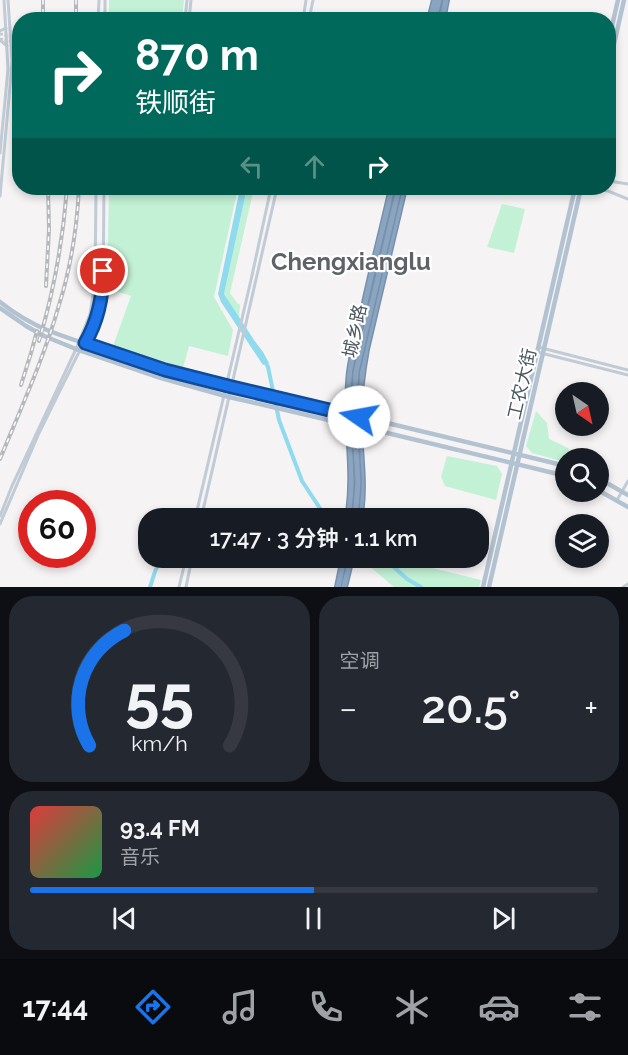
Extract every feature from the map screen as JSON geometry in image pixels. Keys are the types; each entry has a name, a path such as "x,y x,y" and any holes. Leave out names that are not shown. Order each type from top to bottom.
{"highway":[{"name":"城乡路","path":"352,508 348,414 350,372 354,348 393,195"},
{"path":"355,508 356,483 351,412 354,373 393,195"},
{"name":"城乡路","path":"357,508 362,488 359,426 361,376 402,195"},
{"path":"339,587 344,568"}],"main road":[{"path":"0,153 8,69 6,0"},
{"path":"0,196 12,60 6,0"},
{"path":"616,35 624,0"},
{"path":"0,31 6,28"},
{"path":"0,40 8,46"},
{"path":"82,342 90,314 95,282 96,195"},
{"path":"0,516 33,439 97,314 103,289 104,195"},
{"path":"198,508 240,347 270,195"},
{"path":"229,387 236,343 275,195"},
{"name":"工农大街","path":"483,587 515,464 520,456 574,195"},
{"name":"工农大街","path":"489,587 515,464 514,454 579,195"},
{"path":"0,302 45,329 165,370 555,464"},
{"path":"0,308 34,331 78,350 161,378 226,396 555,473"},
{"path":"0,524 78,350"},
{"path":"541,350 628,372"},
{"path":"203,508 226,396"},
{"path":"616,500 628,481"},
{"path":"609,484 628,495"},
{"path":"609,496 628,507"},
{"path":"179,587 183,568"},
{"path":"186,587 190,568"},
{"path":"623,587 628,584"}],"green space":[{"path":"109,0 184,0 183,12 109,12"},
{"path":"109,195 236,195 214,297 233,330 228,356 189,346 183,368 113,346 131,296 107,288"},
{"path":"245,195 252,195 230,293 240,305 239,318 224,294"},
{"path":"502,204 525,209 514,253 487,247"},
{"path":"536,411 547,423 549,439 568,448 555,448 555,459 532,453 526,446"},
{"path":"447,456 497,466 502,474 496,500 445,486 441,477"},
{"path":"372,568 432,568 481,580 479,587 394,587"}],"water":[{"path":"239,195 245,195 224,294 269,363 263,365 218,294"}],"waterway":[{"path":"265,361 279,420 302,481 320,508"},
{"path":"150,587 157,568"},
{"path":"395,568 421,587"}],"tunnel":[{"path":"0,34 12,36"},
{"path":"0,39 12,41"}],"railway":[{"path":"43,0 43,12"},
{"path":"76,0 76,12"},
{"path":"46,286 48,195"},
{"path":"39,341 57,265 66,195"},
{"path":"0,459 53,325 73,247 79,195"},
{"path":"21,385 37,331"}],"district":[{"name":"Chengxianglu","path":"351,262"}],"route":[{"path":"103,271 103,289 97,314 85,343 165,370 359,417"}]}
